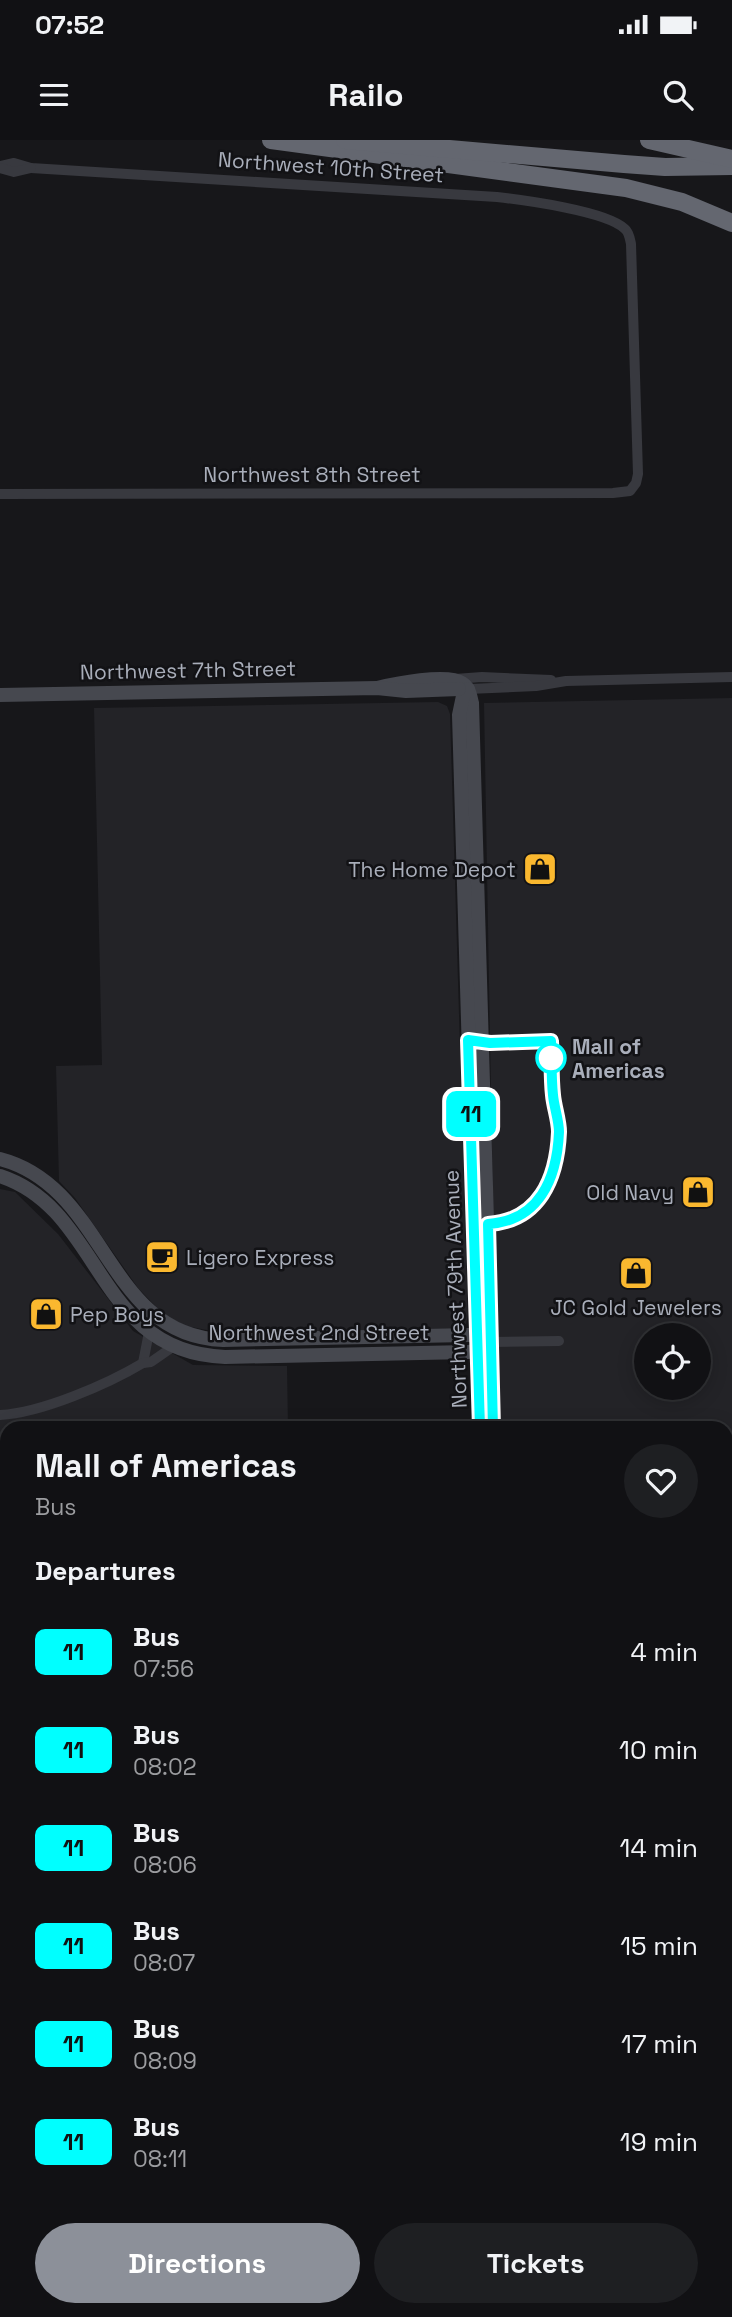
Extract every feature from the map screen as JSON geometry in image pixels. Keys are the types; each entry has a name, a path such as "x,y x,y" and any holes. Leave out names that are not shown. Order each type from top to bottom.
{"highway":[{"path":"271,140 626,188 682,202 732,223"},
{"path":"345,140 665,167 732,166"},
{"path":"649,140 732,159"},
{"path":"692,149 732,173"}],"street":[{"name":"Northwest 10th Street","path":"0,167 14,163 31,168 497,197 555,205 625,228 631,244 638,474 634,486 624,493"},
{"name":"Northwest 8th Street","path":"0,494 624,493"},
{"name":"Northwest 7th Street","path":"0,695 377,688 418,690 465,677 528,677 566,681 732,677"},
{"path":"451,680 461,682 468,689"},
{"name":"Northwest 7th Street","path":"377,688 406,681 468,689 536,686 566,681"},
{"path":"434,685 450,699 459,715"},
{"name":"Northwest 79th Avenue","path":"468,689 463,696 459,715 494,1421"},
{"name":"Northwest 79th Avenue","path":"468,689 472,709 480,1421"},
{"name":"Northwest 2nd Street","path":"0,1159 31,1171 59,1192 142,1304 160,1320 180,1332 223,1340 477,1335 491,1342 559,1341"},
{"name":"Northwest 2nd Street","path":"0,1176 27,1188 52,1208 127,1312 149,1332 174,1346 202,1355 225,1357 478,1351"},
{"path":"143,1363 149,1332"},
{"path":"478,1351 491,1342"},
{"path":"0,1415 50,1405 150,1362 174,1346"}],"shaded area":[{"path":"732,698 732,1421 497,1421 484,703"},
{"path":"438,702 447,706 450,714 468,1315 466,1324 459,1328 222,1333 186,1326 164,1315 138,1288 75,1198 59,1181 56,1066 102,1065 94,708"},
{"path":"0,1189 15,1192 58,1234 133,1331 193,1365 287,1366 288,1421 0,1421"}],"bus line":[{"name":"11","path":"480,1421 468,1040 490,1043 551,1041 553,1098 559,1130 554,1167 532,1208 508,1221 488,1224 493,1421"}],"place":[{"name":"The Home Depot","path":"540,869"},
{"name":"Mall of Americas","path":"551,1058"},
{"name":"Old Navy","path":"698,1192"},
{"name":"Ligero Express","path":"162,1257"},
{"name":"JC Gold Jewelers","path":"636,1273"},
{"name":"Pep Boys","path":"46,1314"}]}
